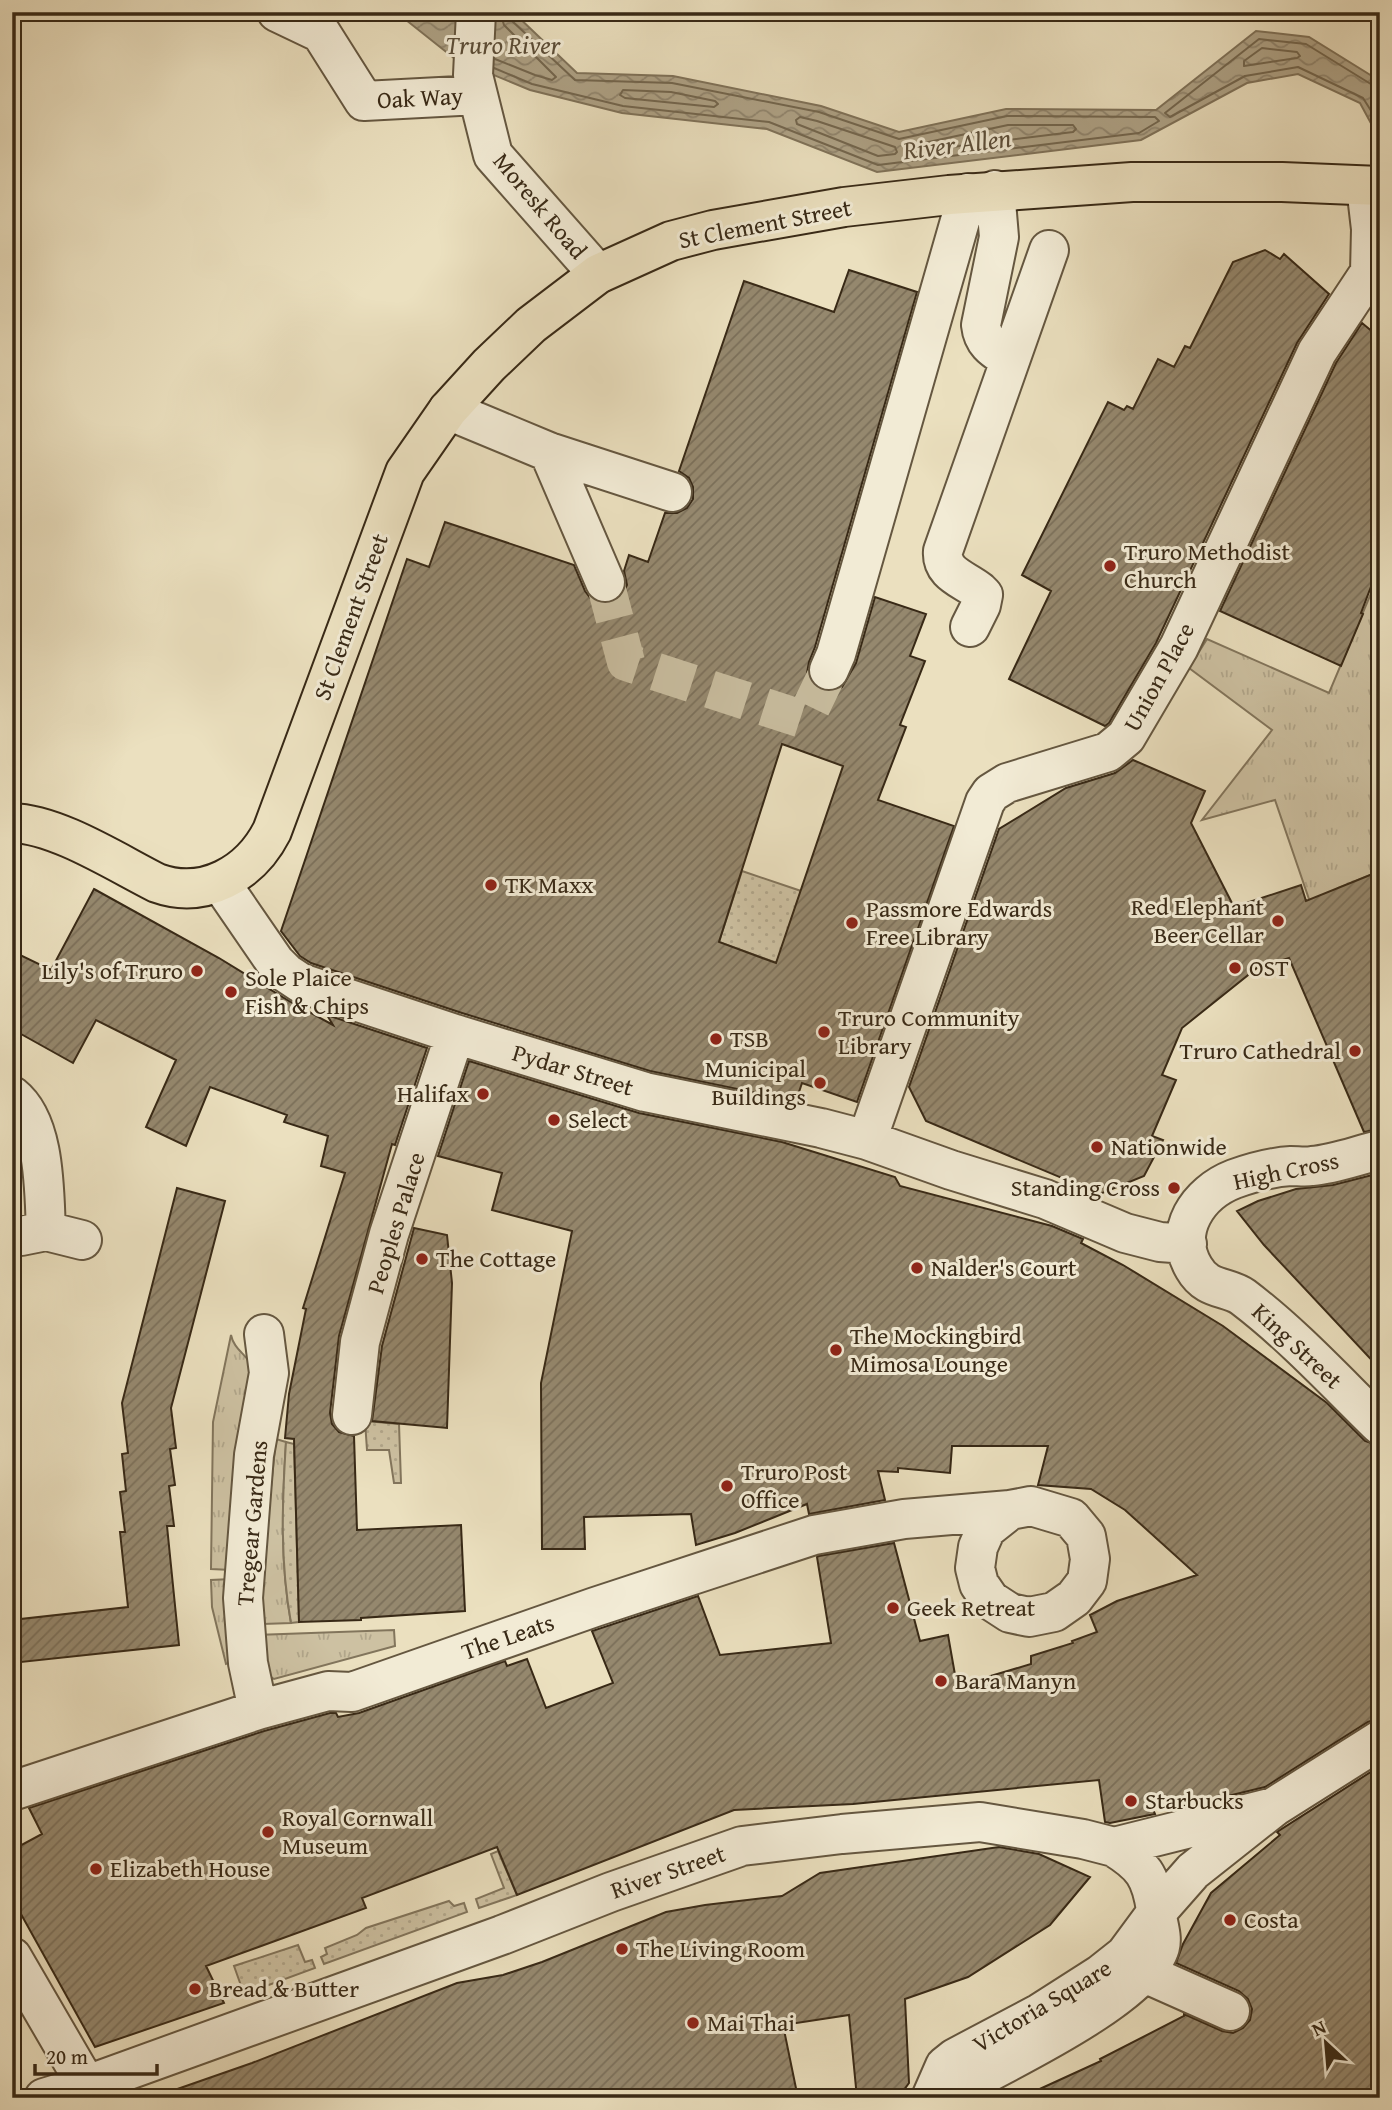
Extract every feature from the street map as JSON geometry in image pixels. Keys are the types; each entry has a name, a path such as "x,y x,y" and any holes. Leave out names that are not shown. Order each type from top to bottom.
{"main road":[{"name":"St Clement Street","path":"220,882 255,859 272,831 405,472 448,410 489,365 531,325 598,274 671,241 713,230 844,206 1132,181 1282,182 1373,186"},
{"path":"12,823 59,835 174,889 190,890 220,882"}],"street":[{"name":"Oak Way","path":"277,12 321,33 364,101 476,85"},
{"name":"Moresk Road","path":"476,12 476,85 492,155 598,274"},
{"name":"Union Place","path":"867,1140 985,802 991,793 1007,783 1108,752 1126,737 1179,647 1317,352 1370,272 1373,186"},
{"path":"918,293 971,193"},
{"path":"971,193 999,237 981,324 982,334 987,345 1010,360"},
{"path":"829,670 840,641 971,193"},
{"path":"970,627 983,595 946,568 942,560 943,551 1049,250"},
{"path":"448,410 549,452 672,492"},
{"path":"549,452 605,582"},
{"name":"Pydar Street","path":"220,882 254,935 286,973 301,982 455,1034 645,1092 867,1140 1045,1199 1125,1233 1160,1242 1187,1244"},
{"name":"Peoples Palace","path":"352,1415 360,1342 386,1248 455,1034"},
{"path":"12,1096 31,1119 36,1137 49,1236"},
{"name":"High Cross","path":"1187,1244 1187,1233 1199,1201 1219,1186 1252,1174 1288,1166 1313,1166 1380,1150"},
{"name":"King Street","path":"1187,1244 1195,1270 1203,1278 1211,1285 1241,1295 1380,1425"},
{"name":"Tregear Gardens","path":"258,1710 248,1663 243,1598 254,1455 269,1373 264,1334"},
{"name":"The Leats","path":"12,1791 258,1710 328,1691 352,1692 595,1607 814,1535 904,1519 1010,1510"},
{"path":"1274,1807 1380,1740"},
{"name":"River Street","path":"44,2098 91,2091 611,1892 742,1846 980,1822 1083,1839 1114,1847 1274,1807"},
{"name":"Victoria Square","path":"931,2098 945,2066 955,2058 1040,2013 1101,1974 1135,1963 1156,1913 1193,1871 1274,1807"},
{"path":"1114,1847 1139,1863 1145,1872 1152,1885 1156,1913"},
{"path":"12,1957 91,2091"},
{"path":"939,2098 1064,2030 1120,1996 1135,1963 1158,1979 1230,2011"}],"green space":[{"path":"1380,572 1380,871 1338,888 1367,964 1336,978 1275,800 1202,820 1272,730 1189,668 1207,639 1329,693"},
{"path":"742,871 801,891 777,963 719,942"},
{"path":"231,1335 235,1345 253,1368 231,1570 211,1569 213,1422"},
{"path":"365,1421 399,1424 401,1483 394,1483 389,1450 367,1450"},
{"path":"276,1439 286,1442 283,1533 291,1623 263,1624 261,1583"},
{"path":"286,1442 294,1444 299,1622 291,1623 283,1533"},
{"path":"231,1579 234,1661 226,1664 212,1607 211,1580"},
{"path":"394,1630 395,1646 274,1679 268,1675 256,1635"},
{"path":"498,1851 517,1895 479,1908 476,1899 504,1888 491,1854"},
{"path":"449,1901 454,1906 464,1903 467,1912 324,1964 321,1957 327,1954 325,1948 357,1935 366,1928"},
{"path":"298,1945 305,1962 312,1960 315,1968 244,1994 234,1966"}],"water":[{"name":"Truro River","path":"396,12 513,12 577,73 673,76 821,106 899,132 1006,109 1156,110 1256,31 1309,37 1380,81 1380,140 1360,103 1298,74 1247,83 1141,140 877,172 767,129 622,113 530,90 455,59"}],"building":[{"name":"Truro Methodist Church","path":"1265,250 1280,259 1284,254 1329,294 1297,343 1156,643 1105,726 1009,679 1051,591 1022,575 1108,402 1124,410 1127,406 1133,409 1158,359 1174,367 1185,346 1190,348 1233,262"},
{"path":"849,270 917,292 807,673 812,683 821,690 832,692 842,687 856,663 875,597 926,614 910,656 925,661 900,725 906,727 878,800 954,826 857,1102 802,1083 796,1101 650,1071 462,1013 311,963 300,956 281,931 407,559 429,567 445,522 574,565 591,599 602,604 614,602 623,594 627,585 624,571 629,555 648,562 665,513 677,513 687,508 693,499 693,487 689,478 679,471 744,281 834,312","holes":["782,744 843,766 776,963 719,942"]},
{"path":"1362,323 1380,338 1380,563 1361,613 1363,614 1341,666 1220,611 1336,363"},
{"path":"1133,760 1205,791 1191,823 1234,907 1301,885 1306,901 1380,871 1380,1129 1364,1132 1289,958 1257,968 1182,1028 1162,1075 1176,1080 1152,1136 1163,1140 1144,1176 1100,1194 926,1121 909,1087 999,829 1066,788 1115,773"},
{"path":"94,889 333,1025 327,1015 427,1048 395,1145 392,1144 339,1336 330,1413 332,1424 339,1432 354,1436 357,1530 461,1525 465,1611 361,1620 299,1622 294,1439 285,1438 289,1394 306,1309 303,1308 345,1173 321,1166 328,1136 284,1122 287,1115 210,1087 186,1146 146,1127 176,1060 96,1020 73,1063 12,1029 12,951 51,970"},
{"path":"469,1061 639,1113 782,1142 895,1177 900,1186 1052,1226 1083,1239 1081,1243 1123,1265 1223,1326 1327,1403 1365,1441 1380,1446 1380,1718 1368,1722 1265,1787 1191,1805 1152,1807 1155,1814 1110,1823 1105,1822 1099,1780 853,1804 734,1810 517,1895 497,1847 362,1898 366,1908 206,1966 224,2003 95,2047 12,1898 12,1850 42,1834 29,1808 264,1731 330,1713 336,1713 338,1717 359,1713 505,1661 507,1666 527,1659 546,1708 613,1683 592,1631 698,1596 720,1655 831,1643 817,1557 819,1556 894,1543 920,1641 948,1635 957,1686 1031,1664 1031,1656 1073,1643 1072,1641 1097,1632 1090,1615 1117,1601 1197,1575 1125,1510 1091,1489 1038,1485 1048,1446 952,1446 950,1473 898,1468 898,1472 878,1471 885,1500 809,1514 807,1504 735,1533 696,1545 691,1514 584,1517 585,1549 542,1549 541,1383 572,1231 492,1210 502,1173 438,1156"},
{"path":"1380,1173 1380,1369 1264,1245 1237,1211 1296,1189 1333,1185"},
{"path":"177,1188 225,1201 171,1408 176,1448 170,1449 175,1485 169,1486 174,1526 167,1526 179,1645 12,1663 12,1620 128,1607 120,1532 125,1532 120,1492 126,1491 122,1454 128,1453 122,1403"},
{"path":"414,1228 447,1235 452,1283 447,1428 372,1421 382,1346"},
{"path":"1380,1766 1380,2098 1020,2098 1101,2061 1100,2059 1184,2014 1222,2031 1233,2033 1243,2028 1250,2020 1252,2009 1248,1999 1239,1991 1176,1963 1183,1944 1211,1893 1280,1835 1277,1832"},
{"path":"999,1847 1039,1854 1090,1877 1050,1925 968,1977 905,1999 909,2083 898,2098 857,2098 849,2015 783,2025 798,2098 163,2098 163,2094 252,2063 457,1983 503,1975 542,1962 666,1912 782,1896 820,1873"}],"tunnel":[{"path":"605,582 626,662 805,720 829,670"}],"place":[{"name":"Truro Methodist Church","path":"1110,566"},
{"name":"TK Maxx","path":"491,885"},
{"name":"Red Elephant Beer Cellar","path":"1278,921"},
{"name":"Passmore Edwards Free Library","path":"852,923"},
{"name":"OST","path":"1235,968"},
{"name":"Lily's of Truro","path":"197,971"},
{"name":"Sole Plaice Fish & Chips","path":"231,992"},
{"name":"Truro Community Library","path":"824,1032"},
{"name":"TSB","path":"716,1039"},
{"name":"Truro Cathedral","path":"1355,1051"},
{"name":"Municipal Buildings","path":"820,1083"},
{"name":"Halifax","path":"483,1094"},
{"name":"Select","path":"554,1120"},
{"name":"Nationwide","path":"1097,1147"},
{"name":"Standing Cross","path":"1174,1188"},
{"name":"The Cottage","path":"422,1259"},
{"name":"Nalder's Court","path":"917,1268"},
{"name":"The Mockingbird Mimosa Lounge","path":"836,1350"},
{"name":"Truro Post Office","path":"727,1486"},
{"name":"Geek Retreat","path":"893,1608"},
{"name":"Bara Manyn","path":"941,1681"},
{"name":"Starbucks","path":"1131,1801"},
{"name":"Royal Cornwall Museum","path":"268,1832"},
{"name":"Elizabeth House","path":"96,1869"},
{"name":"Costa","path":"1230,1920"},
{"name":"The Living Room","path":"622,1949"},
{"name":"Bread & Butter","path":"195,1989"},
{"name":"Mai Thai","path":"693,2023"}],"water label":[{"name":"River Allen","path":"957,144"}]}
